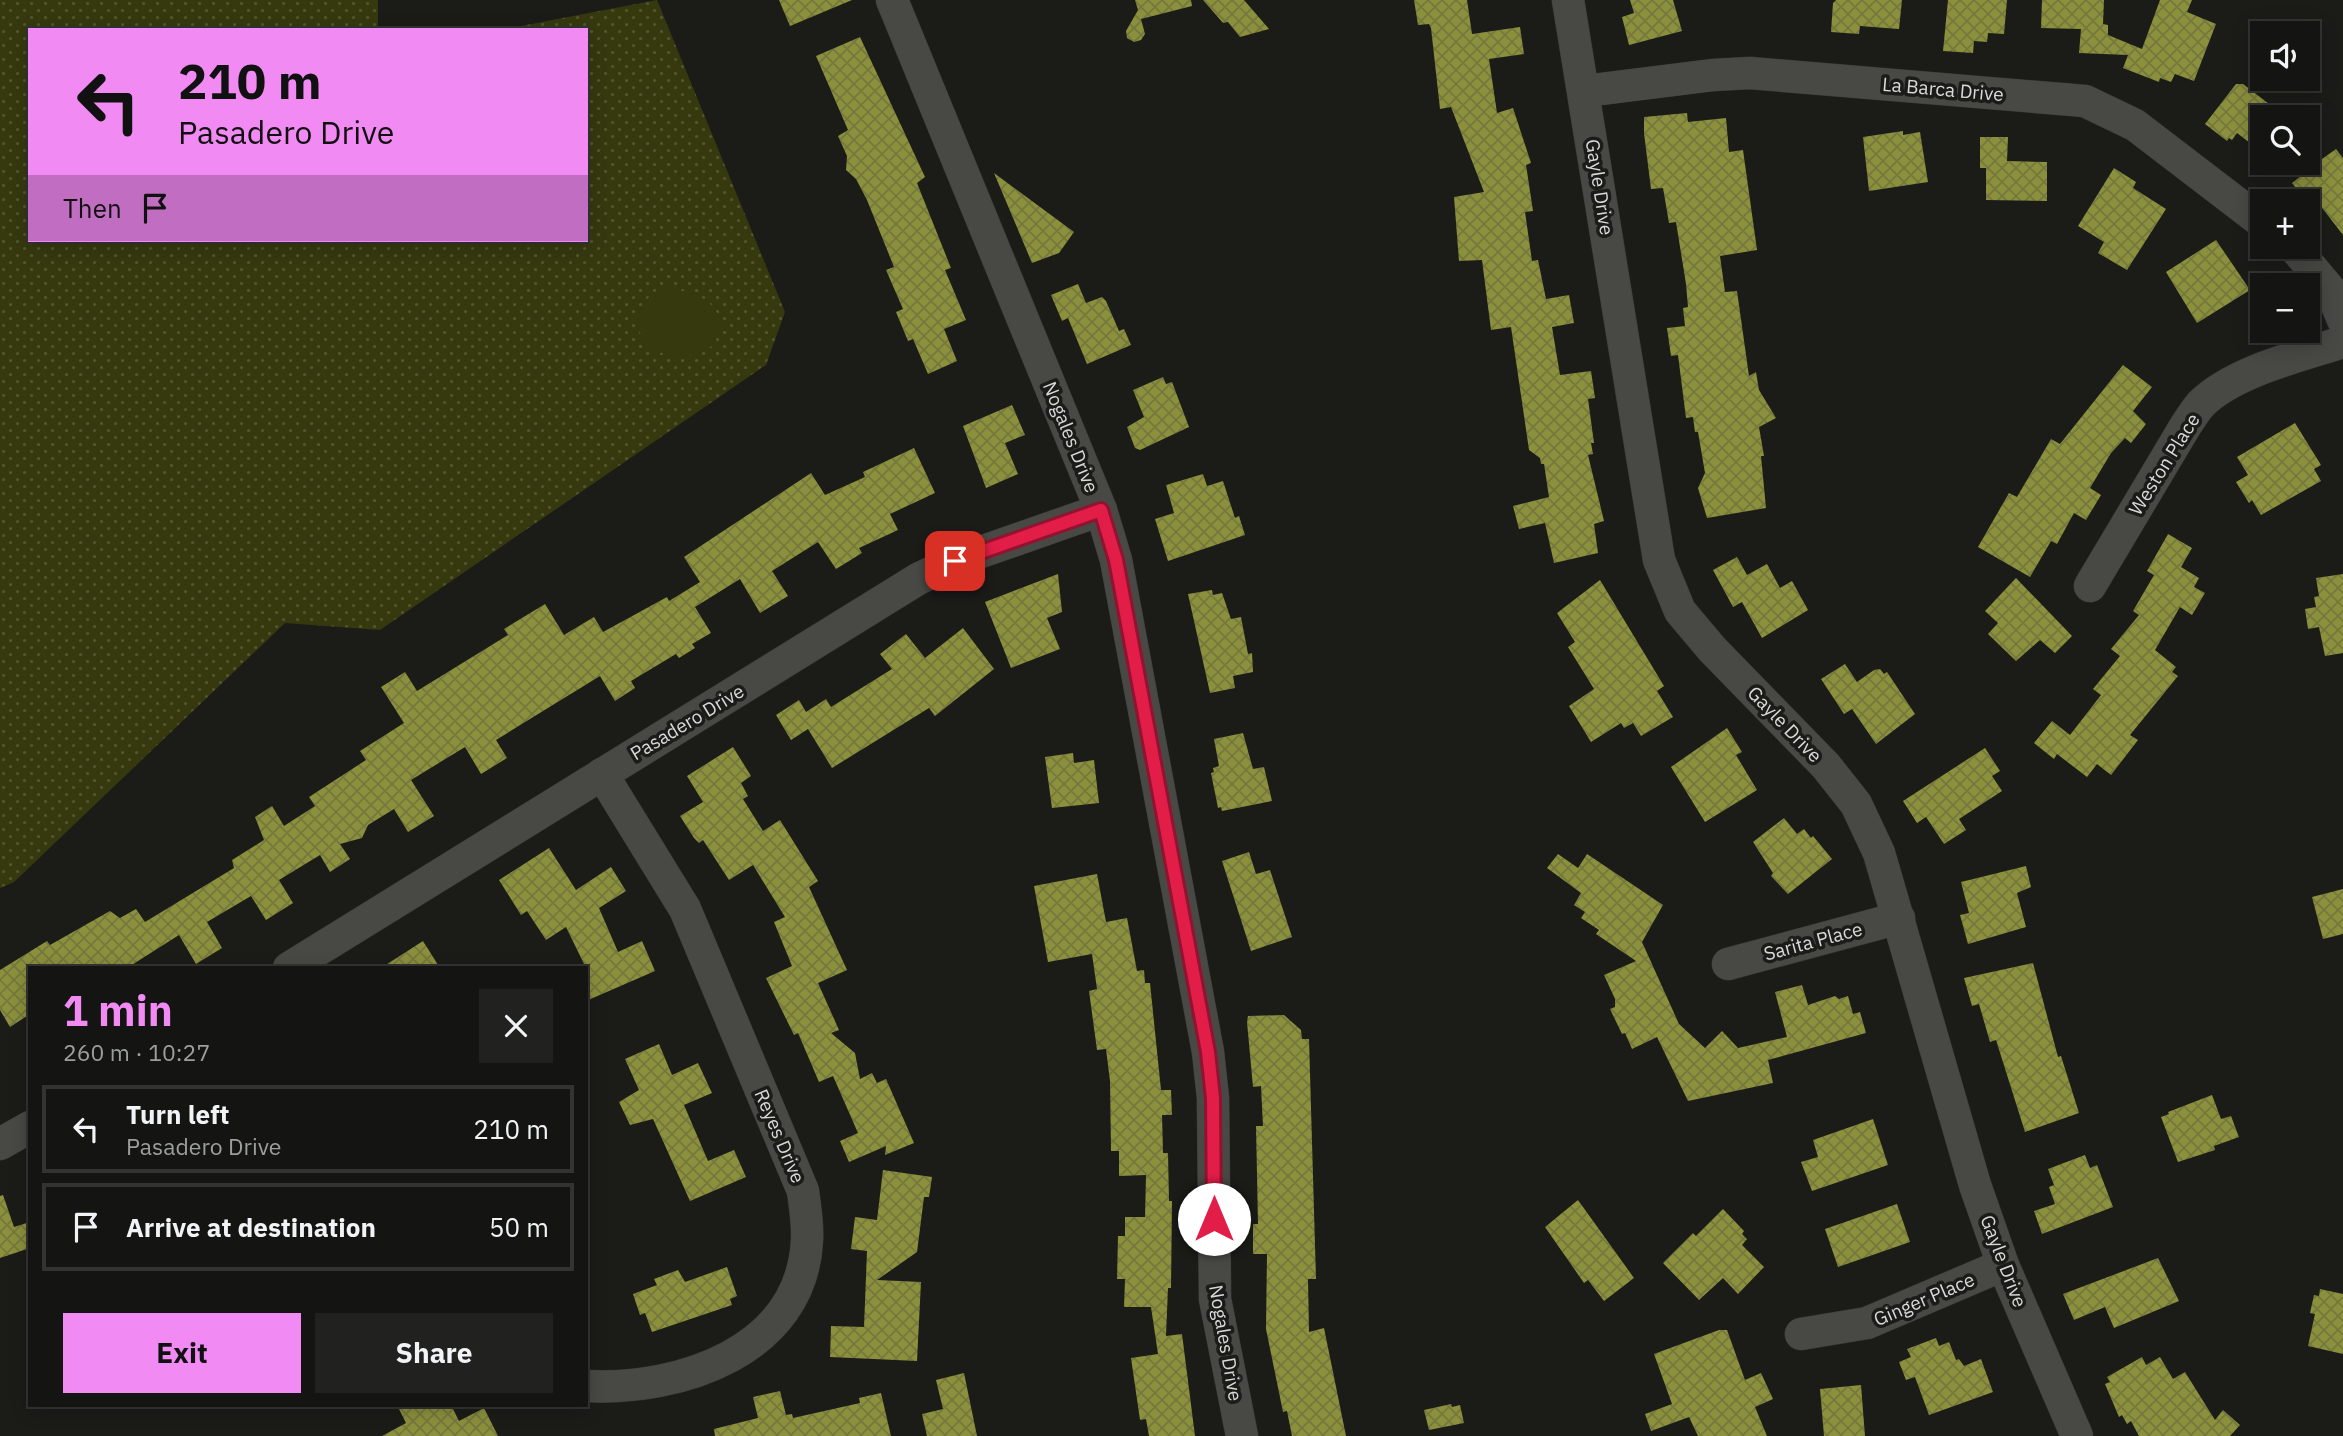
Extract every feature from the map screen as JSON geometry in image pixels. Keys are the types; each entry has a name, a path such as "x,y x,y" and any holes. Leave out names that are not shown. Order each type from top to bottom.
{"street":[{"name":"Nogales Drive","path":"892,0 1101,510 1116,560 1208,1052 1213,1098 1215,1299 1242,1436"},
{"name":"Gayle Drive","path":"1568,0 1585,91 1659,560 1680,611 1712,649 1826,766 1856,804 1879,853 1975,1185 2003,1265 2077,1436"},
{"name":"La Barca Drive","path":"1585,91 1750,73 2085,101 2135,125 2250,213"},
{"path":"2304,259 2331,291 2343,320"},
{"name":"Weston Place","path":"2090,586 2186,425 2202,403 2229,385 2279,362 2343,342"},
{"name":"Pasadero Drive","path":"292,966 918,579 955,561 1101,510"},
{"name":"Reyes Drive","path":"588,1386 650,1384 698,1373 727,1359 755,1340 793,1293 807,1239 803,1191 684,909 602,774"},
{"name":"Sarita Place","path":"1728,964 1899,918"},
{"path":"0,1144 28,1128"},
{"name":"Ginger Place","path":"1801,1334 1867,1323 2003,1265"}],"green space":[{"path":"0,0 378,0 378,28 28,28 28,242 588,242 588,28 510,28 657,0 785,312 766,365 380,630 285,623 14,882 0,888"},
{"path":"661,288 686,292 708,302 719,320 718,332 712,346 691,355 673,356 657,351 645,341 639,329 639,315 646,301"}],"building":[{"path":"779,0 852,0 790,26"},
{"path":"1135,0 1191,0 1192,6 1141,19 1145,34 1141,40 1134,42 1127,38 1126,31 1138,10"},
{"path":"1203,0 1244,0 1269,29 1240,37 1228,22 1223,23"},
{"path":"1414,0 1467,0 1472,34 1520,27 1524,54 1489,59 1497,113 1513,108 1531,163 1526,165 1533,211 1525,212 1532,261 1538,260 1546,299 1569,295 1574,323 1552,327 1560,375 1591,371 1595,398 1588,399 1594,443 1591,443 1593,454 1588,455 1604,521 1594,524 1598,553 1554,563 1545,523 1519,529 1513,506 1549,497 1544,464 1529,450 1511,327 1491,330 1482,260 1459,261 1454,197 1484,192 1451,107 1440,109 1431,28 1429,24 1418,25"},
{"path":"1630,0 1673,0 1682,31 1629,45 1622,17 1634,13"},
{"path":"1836,0 1902,0 1899,29 1860,26 1859,34 1831,32 1833,3"},
{"path":"1948,0 2007,0 2004,34 1988,33 1987,42 1974,41 1973,53 1943,51"},
{"path":"2042,0 2104,0 2103,24 2108,25 2108,35 2142,49 2160,0 2192,0 2187,12 2216,24 2194,81 2175,74 2171,82 2160,78 2159,82 2123,68 2128,55 2079,53 2081,29 2041,28"},
{"path":"860,37 925,177 917,183 951,268 945,270 966,320 944,329 957,361 928,374 913,339 908,341 896,312 903,309 886,270 894,267 867,200 856,179 846,170 847,156 838,136 848,130 816,56"},
{"path":"2236,84 2243,84 2270,105 2250,105 2250,143 2237,133 2232,140 2229,138 2227,141 2205,124"},
{"path":"1687,113 1688,122 1726,118 1729,152 1743,150 1757,250 1720,256 1725,292 1737,291 1749,376 1756,372 1759,390 1776,418 1759,427 1764,456 1761,456 1766,508 1707,518 1698,488 1705,473 1698,432 1695,432 1693,417 1686,418 1678,355 1671,356 1667,328 1685,326 1683,308 1688,307 1676,222 1669,223 1663,188 1651,189 1644,133 1644,117"},
{"path":"1903,131 1903,135 1920,132 1928,182 1869,191 1863,137"},
{"path":"1980,137 2008,137 2007,161 2047,162 2047,201 1986,200 1986,168 1980,168"},
{"path":"2336,149 2343,158 2343,235 2320,205 2320,189 2297,189 2292,183 2300,175 2320,175 2320,160"},
{"path":"2114,168 2136,182 2133,188 2166,209 2127,270 2098,253 2104,242 2078,226"},
{"path":"994,173 1074,232 1059,253 1032,263"},
{"path":"2216,240 2250,290 2197,323 2166,272"},
{"path":"1078,284 1086,303 1102,297 1106,301 1119,331 1124,329 1131,345 1087,364 1068,318 1062,321 1051,295"},
{"path":"2123,365 2152,387 2133,411 2146,424 2131,443 2125,438 2111,453 2090,488 2101,495 2086,520 2074,513 2057,544 2051,541 2030,577 1978,547 2009,493 2017,497 2051,439 2060,444"},
{"path":"1163,377 1166,384 1172,382 1189,427 1140,450 1135,448 1127,427 1144,417 1133,390"},
{"path":"1012,405 1025,435 1005,443 1018,474 986,488 963,426"},
{"path":"2295,423 2321,465 2314,469 2321,481 2261,515 2252,500 2249,503 2236,482 2248,475 2237,457"},
{"path":"914,448 935,493 890,514 898,530 859,548 862,553 836,569 818,542 772,571 788,596 760,613 740,579 695,607 711,633 692,644 695,648 679,658 676,654 631,681 635,688 615,701 600,676 496,740 507,758 481,774 465,747 411,780 434,816 408,832 394,809 368,825 362,838 340,844 350,859 330,872 320,855 279,880 293,903 266,920 251,896 207,922 222,948 196,964 179,935 130,966 28,966 28,1015 10,1027 0,1010 0,970 47,941 50,945 110,911 120,918 136,909 145,922 234,868 232,860 264,840 255,817 272,806 284,826 315,806 309,797 366,760 360,751 404,723 381,687 405,672 417,691 508,635 504,629 545,604 564,635 594,617 603,632 667,597 669,601 700,582 684,557 811,473 825,495 865,477 863,472"},
{"path":"1203,474 1207,486 1223,481 1235,518 1239,516 1245,535 1168,561 1155,519 1174,513 1166,485"},
{"path":"2168,534 2192,548 2181,567 2199,578 2194,587 2205,593 2192,615 2180,607 2155,650 2176,667 2172,672 2178,676 2130,735 2138,740 2111,775 2097,764 2087,777 2057,754 2054,759 2034,743 2052,721 2070,735 2101,695 2093,689 2120,656 2111,649 2139,615 2133,611 2154,575 2147,571"},
{"path":"1737,557 1747,575 1767,564 1780,588 1792,581 1808,610 1762,638 1742,602 1733,607 1713,570"},
{"path":"1058,574 1062,612 1047,618 1060,649 1011,668 985,602"},
{"path":"2343,574 2343,653 2325,656 2319,627 2308,629 2305,609 2316,607 2314,597 2319,596 2316,578"},
{"path":"2016,578 2072,636 2055,653 2040,640 2016,661 1988,634 1998,623 1985,611"},
{"path":"1600,580 1664,686 1657,691 1673,717 1641,736 1633,723 1624,728 1621,723 1591,742 1569,706 1594,689 1568,647 1575,642 1557,613"},
{"path":"1212,590 1213,595 1222,593 1231,619 1241,617 1248,654 1252,653 1253,672 1233,676 1235,688 1210,693 1188,594"},
{"path":"963,628 994,669 935,716 929,708 832,768 808,729 791,740 776,715 799,700 806,712 826,699 831,707 892,669 880,654 906,634 925,658"},
{"path":"1845,664 1857,682 1874,670 1880,669 1884,674 1887,672 1915,714 1876,744 1852,709 1844,714 1821,679"},
{"path":"1727,728 1742,752 1736,755 1757,790 1705,822 1671,767"},
{"path":"1243,733 1253,769 1264,767 1272,801 1222,811 1221,807 1218,808 1211,773 1214,772 1213,768 1219,766 1214,739"},
{"path":"733,747 751,776 741,783 748,796 743,799 763,831 780,820 818,881 809,887 847,970 818,983 839,1030 831,1033 855,1053 860,1079 872,1073 877,1083 886,1079 914,1143 885,1155 886,1146 849,1162 840,1141 858,1133 833,1076 819,1082 798,1033 794,1035 766,978 792,966 774,922 785,917 753,865 729,880 703,840 699,843 694,838 680,816 703,802 687,776"},
{"path":"1985,748 2000,771 1992,776 2002,791 1959,819 1966,830 1944,844 1926,817 1917,823 1903,801"},
{"path":"1073,753 1074,763 1094,760 1099,803 1052,808 1045,757"},
{"path":"1784,818 1797,834 1804,829 1811,838 1813,836 1832,859 1788,894 1771,876 1773,873 1753,842"},
{"path":"549,848 576,890 611,867 626,891 599,908 618,952 642,941 655,971 588,1000 588,966 585,966 566,927 546,940 527,911 521,915 499,880"},
{"path":"1249,852 1256,874 1270,870 1292,937 1251,951 1222,861"},
{"path":"1558,854 1578,868 1587,854 1663,905 1642,942 1679,1024 1705,1048 1722,1031 1738,1048 1787,1037 1775,992 1802,985 1808,1005 1835,996 1839,999 1848,996 1853,1014 1860,1012 1866,1033 1768,1060 1773,1083 1688,1101 1657,1037 1632,1049 1625,1033 1622,1034 1610,1009 1615,1007 1615,999 1604,975 1636,961 1596,934 1599,930 1581,918 1585,912 1574,905 1581,893 1547,868"},
{"path":"2026,866 2031,887 2017,893 2026,927 1968,944 1960,915 1969,913 1961,882"},
{"path":"1097,874 1106,922 1127,918 1137,971 1144,970 1145,983 1150,983 1161,1090 1171,1090 1172,1115 1162,1115 1163,1153 1168,1153 1169,1201 1172,1201 1171,1288 1168,1288 1166,1336 1182,1334 1195,1436 1149,1436 1146,1419 1140,1420 1131,1358 1158,1354 1151,1307 1124,1307 1125,1279 1117,1279 1118,1236 1125,1236 1125,1217 1145,1217 1146,1175 1119,1176 1119,1151 1111,1151 1110,1081 1106,1049 1097,1050 1089,991 1097,989 1092,954 1048,962 1034,886"},
{"path":"2343,889 2343,934 2323,939 2312,897"},
{"path":"423,941 439,966 384,966"},
{"path":"2033,963 2058,1057 2061,1056 2079,1113 2025,1132 1996,1040 1990,1042 1979,1004 1972,1006 1964,978"},
{"path":"1284,1015 1301,1030 1302,1039 1309,1039 1316,1279 1308,1279 1309,1332 1324,1328 1346,1436 1292,1436 1287,1411 1283,1412 1266,1329 1267,1254 1253,1254 1253,1224 1258,1224 1256,1126 1263,1126 1261,1086 1253,1087 1247,1022 1248,1016"},
{"path":"659,1044 672,1075 698,1063 712,1093 684,1105 708,1161 734,1150 746,1177 690,1201 653,1119 630,1125 619,1102 639,1090 625,1059"},
{"path":"2212,1095 2221,1119 2231,1116 2239,1137 2214,1146 2215,1150 2178,1162 2161,1117"},
{"path":"1873,1119 1888,1165 1812,1191 1801,1162 1818,1157 1813,1140"},
{"path":"2085,1155 2090,1168 2097,1165 2113,1207 2042,1234 2034,1211 2055,1204 2049,1187 2054,1185 2048,1169"},
{"path":"883,1170 932,1177 929,1197 924,1197 917,1252 877,1280 921,1282 917,1361 830,1357 831,1326 864,1327 867,1251 851,1249 855,1217 877,1220"},
{"path":"3,1195 14,1227 28,1223 28,1249 0,1258 0,1196"},
{"path":"1578,1200 1634,1278 1604,1301 1588,1280 1584,1283 1545,1227"},
{"path":"1897,1204 1910,1242 1838,1267 1825,1229"},
{"path":"1723,1209 1744,1231 1742,1234 1747,1239 1742,1245 1764,1267 1738,1294 1723,1278 1699,1300 1663,1263 1693,1233 1696,1236"},
{"path":"2158,1258 2179,1301 2114,1328 2105,1307 2074,1320 2063,1294"},
{"path":"727,1267 737,1296 730,1299 732,1305 652,1332 645,1313 640,1315 633,1294 657,1285 654,1279 678,1270 685,1282"},
{"path":"2320,1289 2343,1294 2343,1354 2308,1346 2315,1314 2310,1313 2314,1295 2319,1296"},
{"path":"1719,1330 1727,1330 1745,1380 1761,1373 1773,1399 1755,1407 1767,1436 1698,1436 1689,1417 1651,1431 1645,1414 1672,1404 1654,1354"},
{"path":"1936,1338 1939,1346 1949,1342 1956,1360 1959,1359 1964,1366 1981,1359 1993,1392 1929,1415 1915,1377 1906,1380 1899,1362 1911,1357 1907,1349"},
{"path":"2142,1357 2146,1365 2160,1357 2173,1379 2185,1372 2215,1420 2223,1410 2240,1425 2230,1436 2139,1436 2131,1421 2127,1424 2122,1415 2119,1417 2105,1384 2110,1382 2107,1377"},
{"path":"964,1373 977,1436 927,1436 922,1414 943,1409 936,1380"},
{"path":"1861,1385 1865,1436 1824,1436 1820,1389"},
{"path":"780,1391 786,1415 792,1414 793,1418 860,1403 859,1398 881,1393 891,1436 715,1436 714,1429 758,1418 753,1397"},
{"path":"1451,1404 1452,1407 1460,1405 1464,1423 1429,1430 1424,1410"},
{"path":"398,1407 452,1407 459,1421 484,1408 498,1436 382,1436 406,1423"}],"route":[{"path":"955,561 1101,510 1116,560 1208,1052 1213,1098 1214,1219"}]}
